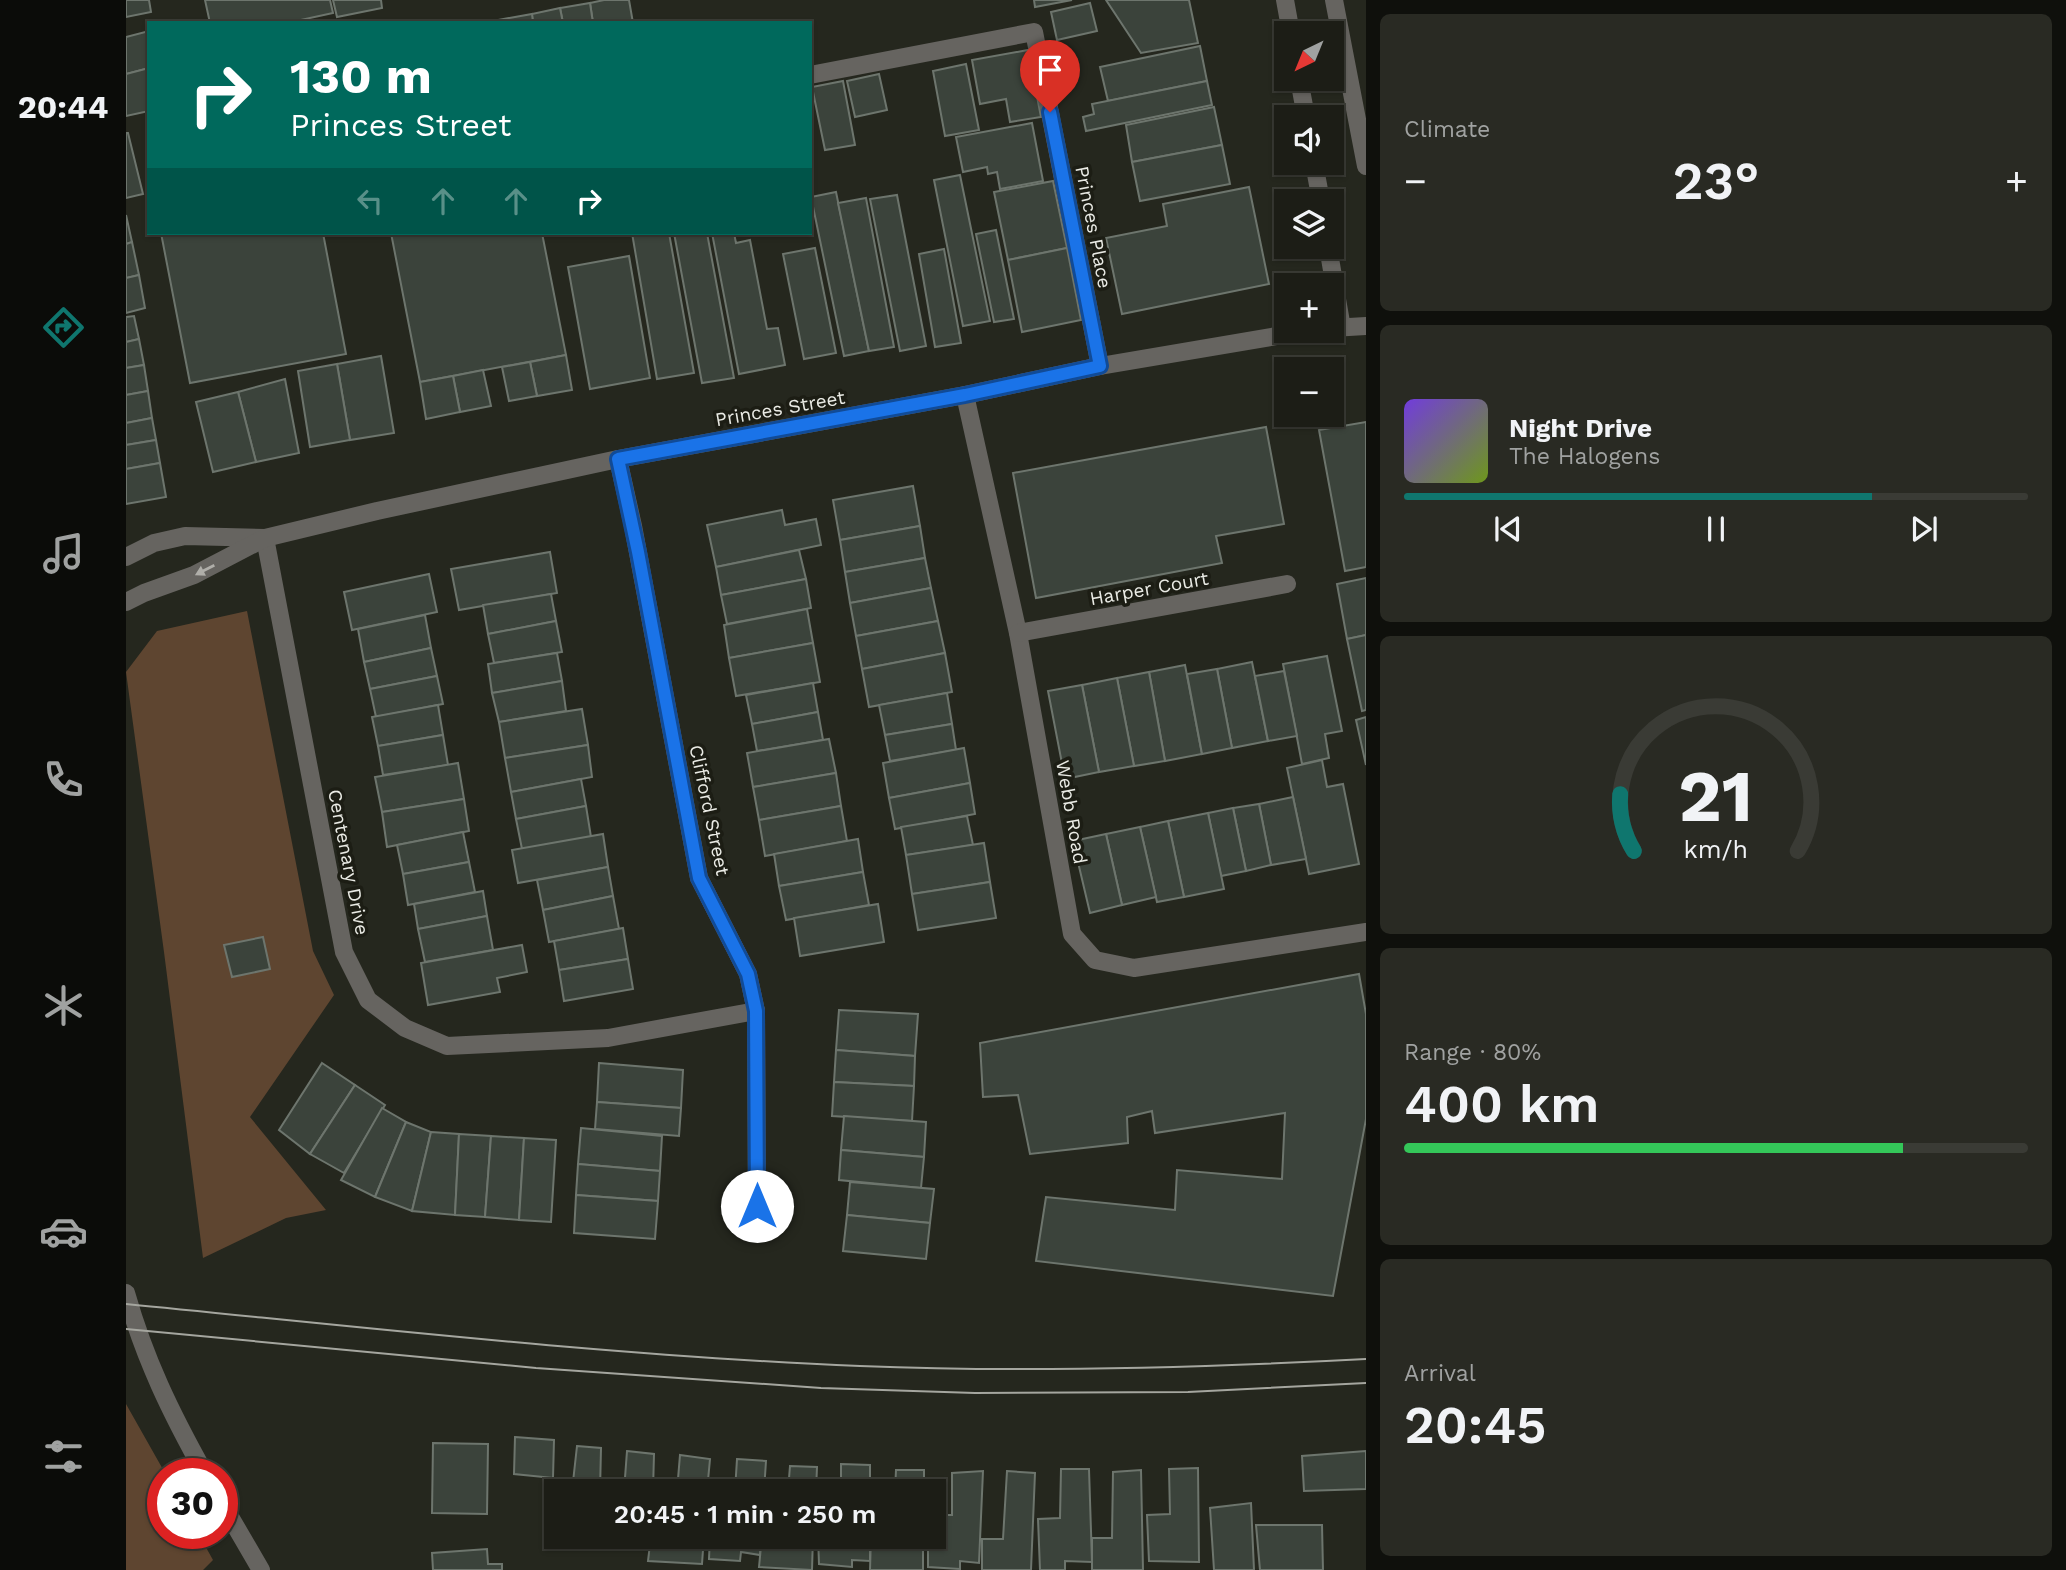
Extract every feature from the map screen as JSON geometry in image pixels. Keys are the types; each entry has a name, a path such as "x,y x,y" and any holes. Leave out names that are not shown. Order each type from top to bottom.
{"street":[{"path":"1285,0 1289,21"},
{"path":"1334,0 1366,166"},
{"name":"Princes Place","path":"812,75 1034,32 1100,366"},
{"path":"1344,328 1366,326"},
{"name":"Princes Street","path":"126,602 194,575 265,538 377,511 618,459 965,395 1100,366 1274,336"},
{"name":"Webb Road","path":"965,395 1018,633 1072,934 1095,960 1134,968 1366,932"},
{"name":"Clifford Street","path":"618,459 699,878 748,974 756,1011 757,1206"},
{"name":"Princes Street","path":"126,557 154,542 185,536 265,538"},
{"name":"Centenary Drive","path":"265,538 344,952 368,1000 405,1028 447,1046 608,1038 756,1011"},
{"name":"Harper Court","path":"1018,633 1287,584"},
{"path":"126,1293 136,1330 160,1388 196,1458"},
{"path":"238,1530 261,1570"}],"shaded area":[{"path":"247,611 313,951 334,995 250,1117 326,1210 286,1218 203,1258 126,672 157,631"},
{"path":"126,1404 157,1458 147,1458 147,1549 207,1549 213,1560 203,1570 126,1570"}],"building":[{"path":"126,0 149,0 151,12 126,17"},
{"path":"205,0 330,0 333,13 296,21 210,21"},
{"path":"333,0 381,0 382,8 337,17"},
{"path":"629,0 633,21 593,21 590,3"},
{"path":"1034,0 1072,0 1035,7"},
{"path":"1106,0 1189,0 1198,43 1141,53"},
{"path":"590,3 593,21 563,21 560,8"},
{"path":"1090,3 1097,31 1057,40 1051,12"},
{"path":"560,8 563,21 533,21 532,14"},
{"path":"532,14 533,21 498,21"},
{"path":"147,32 147,69 126,74 126,37"},
{"path":"1200,46 1207,81 1108,101 1100,67"},
{"path":"1028,50 1041,117 1010,122 1006,99 980,104 972,60"},
{"path":"966,64 979,130 945,136 933,71"},
{"path":"147,69 147,111 126,116 126,74"},
{"path":"879,74 887,110 855,117 847,81"},
{"path":"843,81 855,145 825,150 812,87"},
{"path":"1207,81 1212,105 1086,131 1083,117 1094,114 1092,104"},
{"path":"1214,107 1222,145 1132,162 1126,125"},
{"path":"1032,123 1043,181 1000,189 997,172 988,174 987,167 963,172 956,137"},
{"path":"126,133 143,194 126,198"},
{"path":"1222,145 1230,184 1140,201 1132,162"},
{"path":"960,175 990,321 963,326 934,180"},
{"path":"1053,181 1067,248 1008,260 994,192"},
{"path":"1249,187 1269,284 1122,314 1106,238 1167,226 1163,204"},
{"path":"836,192 869,351 844,356 812,197"},
{"path":"897,195 926,346 900,351 870,199"},
{"path":"866,198 894,347 869,351 838,203"},
{"path":"126,215 132,242 126,244"},
{"path":"996,230 1014,319 994,322 976,234"},
{"path":"161,235 323,235 346,354 190,383"},
{"path":"391,235 542,235 566,355 420,382"},
{"path":"632,235 669,235 694,373 657,379"},
{"path":"674,235 707,235 734,378 702,383"},
{"path":"712,235 734,235 736,243 750,240 767,329 778,328 785,365 739,374"},
{"path":"132,242 139,275 126,278 126,244"},
{"path":"815,248 836,353 804,359 783,254"},
{"path":"1067,248 1081,320 1022,332 1008,260"},
{"path":"944,249 961,343 935,347 919,254"},
{"path":"629,256 650,378 590,389 568,267"},
{"path":"139,275 145,308 126,313 126,278"},
{"path":"134,316 139,339 126,342 126,317"},
{"path":"139,339 144,365 126,368 126,342"},
{"path":"566,355 572,390 537,396 530,362"},
{"path":"381,356 394,433 350,440 337,364"},
{"path":"530,362 537,396 509,401 502,367"},
{"path":"337,364 350,440 310,447 298,371"},
{"path":"144,365 148,391 126,395 126,368"},
{"path":"483,370 491,406 460,412 453,376"},
{"path":"453,376 460,412 426,419 420,382"},
{"path":"285,379 299,453 256,462 238,392"},
{"path":"148,391 152,418 126,423 126,395"},
{"path":"238,392 256,462 213,472 196,402"},
{"path":"152,418 156,440 126,445 126,423"},
{"path":"1366,422 1366,567 1345,571 1319,430"},
{"path":"1266,427 1284,524 1216,536 1222,563 1036,598 1013,473"},
{"path":"156,440 160,463 126,469 126,445"},
{"path":"160,463 166,497 126,504 126,469"},
{"path":"913,486 920,526 840,540 833,500"},
{"path":"782,510 785,525 816,519 821,545 716,567 707,525"},
{"path":"920,526 925,558 845,572 840,540"},
{"path":"799,550 806,579 721,595 716,567"},
{"path":"550,552 557,593 459,610 451,569"},
{"path":"925,558 931,588 850,603 845,572"},
{"path":"429,574 437,612 352,630 344,592"},
{"path":"1366,578 1366,635 1347,639 1337,584"},
{"path":"806,579 811,608 727,624 721,595"},
{"path":"931,588 938,621 856,636 850,603"},
{"path":"551,594 556,621 488,634 483,605"},
{"path":"807,609 813,643 729,658 724,625"},
{"path":"425,615 431,648 364,662 358,629"},
{"path":"556,621 562,652 494,663 488,634"},
{"path":"938,621 945,653 862,669 856,636"},
{"path":"1366,635 1366,710 1362,711 1347,639"},
{"path":"813,643 820,682 736,696 729,658"},
{"path":"431,648 437,676 370,689 364,662"},
{"path":"557,653 562,681 492,693 488,664"},
{"path":"945,653 952,692 869,707 862,669"},
{"path":"1327,656 1342,731 1325,734 1329,758 1302,764 1283,664"},
{"path":"1252,662 1268,741 1232,748 1217,669"},
{"path":"1185,665 1202,754 1165,761 1149,672"},
{"path":"1217,669 1232,748 1202,754 1187,674"},
{"path":"1284,671 1297,736 1268,741 1255,676"},
{"path":"1149,672 1165,761 1134,766 1117,678"},
{"path":"437,676 443,704 376,717 370,689"},
{"path":"1117,678 1134,766 1099,772 1082,685"},
{"path":"562,681 566,711 499,722 492,693"},
{"path":"813,683 818,712 752,724 746,695"},
{"path":"1082,685 1099,772 1065,779 1048,691"},
{"path":"947,693 952,724 885,735 879,705"},
{"path":"438,705 443,735 378,746 372,717"},
{"path":"582,709 588,745 505,758 499,722"},
{"path":"818,712 823,740 757,751 752,724"},
{"path":"1366,717 1366,765 1356,720"},
{"path":"952,724 956,750 890,761 885,735"},
{"path":"443,735 448,765 383,775 378,746"},
{"path":"829,739 836,773 753,787 747,753"},
{"path":"588,745 592,777 511,792 505,758"},
{"path":"964,748 970,783 889,798 883,763"},
{"path":"1322,760 1327,787 1343,784 1359,864 1309,874 1287,768"},
{"path":"458,763 464,799 382,812 375,777"},
{"path":"836,773 841,806 759,820 753,787"},
{"path":"581,779 586,806 516,819 511,792"},
{"path":"970,783 975,814 895,829 889,798"},
{"path":"1293,797 1306,859 1271,865 1259,804"},
{"path":"464,799 469,831 387,847 382,812"},
{"path":"1259,804 1271,865 1246,871 1233,808"},
{"path":"586,806 591,837 522,849 516,819"},
{"path":"841,806 847,841 765,856 759,820"},
{"path":"1233,808 1246,871 1221,876 1208,813"},
{"path":"1208,813 1224,889 1184,897 1168,821"},
{"path":"967,816 973,845 906,855 901,827"},
{"path":"1168,821 1184,897 1157,902 1140,827"},
{"path":"1140,827 1156,897 1122,905 1106,834"},
{"path":"463,832 469,862 403,874 397,845"},
{"path":"603,834 608,867 518,883 512,850"},
{"path":"1106,834 1122,905 1090,913 1073,841"},
{"path":"858,839 863,872 779,886 774,854"},
{"path":"984,843 990,882 912,894 906,855"},
{"path":"469,862 475,892 408,905 403,874"},
{"path":"608,867 613,896 543,910 537,880"},
{"path":"863,872 869,905 786,920 779,886"},
{"path":"990,882 996,918 918,930 912,894"},
{"path":"483,891 487,916 418,929 414,904"},
{"path":"613,896 619,929 549,942 543,910"},
{"path":"878,904 884,942 800,956 794,918"},
{"path":"487,916 493,950 425,962 418,929"},
{"path":"623,928 628,959 559,970 554,941"},
{"path":"263,937 270,969 232,977 224,945"},
{"path":"522,945 527,972 497,978 500,992 428,1005 421,963"},
{"path":"628,959 633,989 564,1001 559,970"},
{"path":"1359,974 1366,1014 1366,1119 1333,1296 1036,1261 1046,1197 1175,1210 1177,1170 1282,1179 1285,1113 1155,1133 1152,1111 1127,1117 1128,1143 1030,1154 1018,1095 983,1097 980,1043"},
{"path":"839,1010 918,1014 915,1056 836,1050"},
{"path":"836,1050 915,1056 914,1086 834,1082"},
{"path":"322,1063 355,1085 310,1154 279,1130"},
{"path":"599,1063 683,1070 681,1108 597,1102"},
{"path":"834,1082 914,1086 912,1121 832,1116"},
{"path":"355,1085 385,1105 344,1173 310,1154"},
{"path":"597,1102 681,1108 679,1136 595,1129"},
{"path":"382,1108 406,1122 375,1197 341,1180"},
{"path":"844,1116 926,1122 924,1157 841,1150"},
{"path":"406,1122 431,1132 412,1211 375,1197"},
{"path":"581,1128 662,1136 660,1171 578,1164"},
{"path":"431,1132 459,1134 455,1215 412,1211"},
{"path":"459,1134 491,1136 485,1217 455,1215"},
{"path":"491,1136 524,1138 519,1220 485,1217"},
{"path":"524,1138 556,1140 551,1222 519,1220"},
{"path":"841,1150 924,1157 921,1188 839,1180"},
{"path":"578,1164 660,1171 658,1201 576,1195"},
{"path":"850,1182 934,1189 930,1223 847,1215"},
{"path":"576,1195 658,1201 655,1239 574,1233"},
{"path":"847,1215 930,1223 926,1259 843,1251"},
{"path":"515,1437 554,1440 553,1478 514,1474"},
{"path":"433,1443 488,1444 487,1514 432,1513"},
{"path":"577,1446 601,1448 600,1479 573,1479"},
{"path":"627,1451 654,1454 653,1479 625,1479"},
{"path":"1366,1451 1366,1489 1304,1491 1302,1456"},
{"path":"680,1455 710,1459 708,1479 678,1479"},
{"path":"737,1459 766,1461 765,1479 736,1479"},
{"path":"841,1464 870,1465 870,1479 841,1479"},
{"path":"790,1466 817,1467 816,1479 789,1479"},
{"path":"1198,1468 1199,1562 1149,1561 1147,1515 1170,1514 1169,1469"},
{"path":"1061,1469 1089,1469 1092,1562 1065,1561 1065,1570 1040,1570 1038,1519 1060,1518"},
{"path":"896,1470 924,1470 924,1479 896,1479"},
{"path":"1141,1470 1143,1570 1092,1570 1092,1538 1112,1538 1113,1472"},
{"path":"983,1471 979,1563 960,1561 960,1569 928,1567 928,1549 946,1549 946,1515 952,1515 952,1473"},
{"path":"1007,1471 1035,1473 1031,1570 982,1570 982,1539 1003,1539"},
{"path":"1251,1503 1254,1570 1214,1570 1210,1508"},
{"path":"1256,1525 1322,1525 1323,1570 1260,1570"},
{"path":"487,1549 488,1564 502,1564 502,1570 433,1570 432,1553"},
{"path":"649,1549 703,1549 702,1564 648,1561"},
{"path":"709,1549 760,1549 760,1555 741,1552 740,1561 709,1559"},
{"path":"761,1549 813,1549 812,1570 759,1567"},
{"path":"818,1549 870,1549 870,1561 852,1560 852,1567 819,1564"},
{"path":"871,1549 923,1549 923,1570 870,1570"}],"tram line":[{"path":"126,1304 585,1348 860,1366 1113,1368 1366,1359"},
{"path":"126,1329 536,1368 821,1388 975,1393 1188,1392 1366,1383"}],"route":[{"path":"757,1206 756,1011 748,974 699,878 618,459 965,395 1100,366 1050,112"}]}
